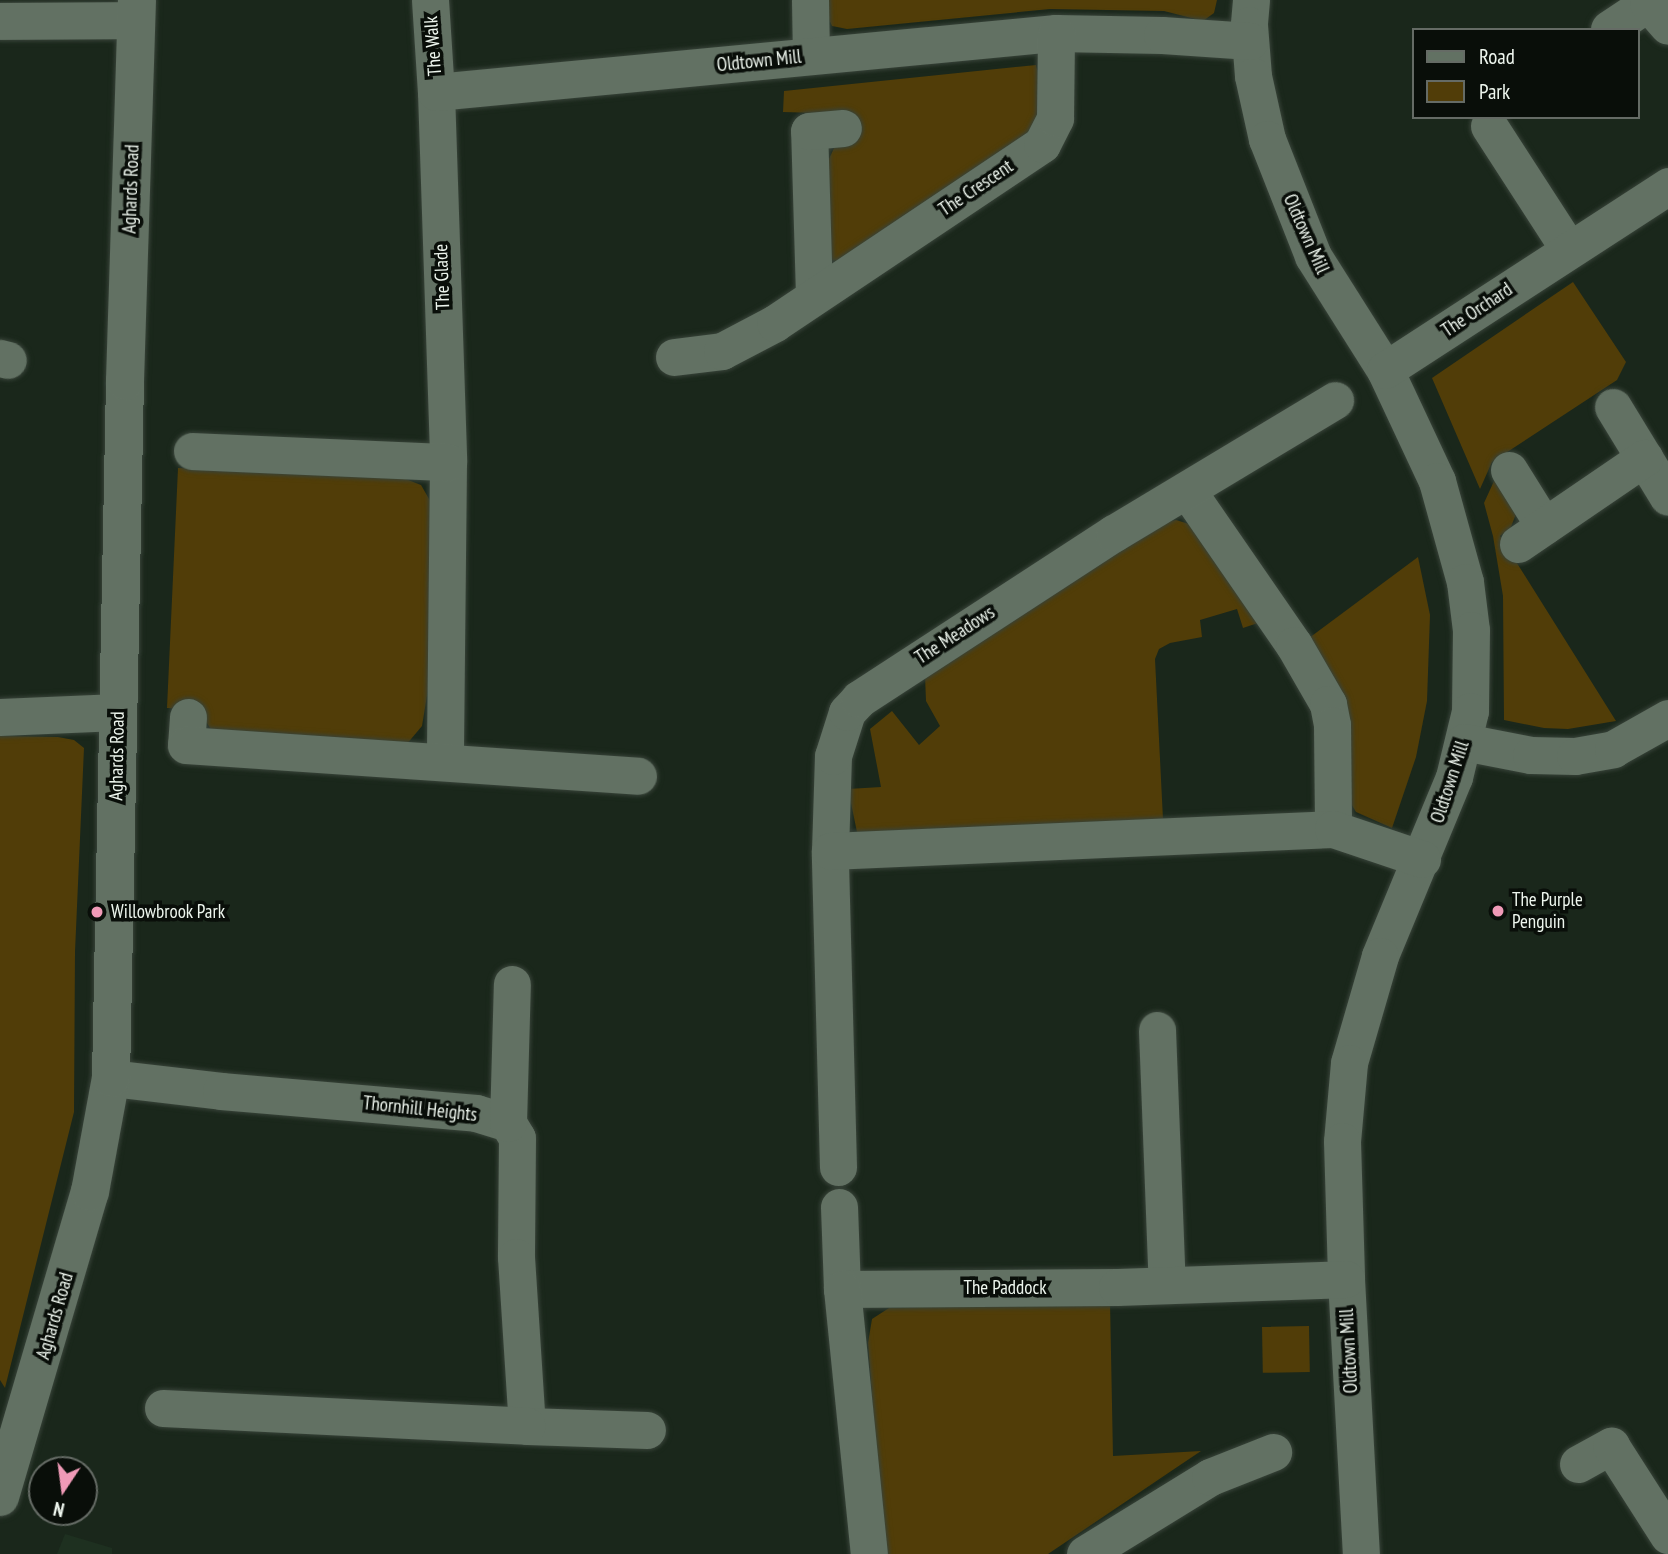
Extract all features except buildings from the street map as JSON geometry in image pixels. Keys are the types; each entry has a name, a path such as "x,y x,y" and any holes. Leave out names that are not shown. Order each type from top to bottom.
{"street":[{"name":"The Walk","path":"430,0 436,92"},
{"path":"810,0 811,55"},
{"name":"Oldtown Mill","path":"1251,0 1250,41 1258,106 1289,200 1325,278 1385,370 1437,481 1465,582 1472,680 1464,742 1445,805 1380,957 1349,1063 1342,1141 1346,1279 1361,1554"},
{"path":"0,21 137,10"},
{"name":"Aghards Road","path":"0,1497 90,1192 111,1078 137,10"},
{"path":"1612,28 1658,14"},
{"name":"Oldtown Mill","path":"436,92 1056,33 1162,35 1250,41"},
{"name":"The Crescent","path":"674,357 722,351 775,323 1042,144 1055,118 1056,33"},
{"name":"The Glade","path":"436,92 448,462 445,761"},
{"path":"1489,126 1568,248"},
{"path":"814,295 808,131 843,128"},
{"name":"The Orchard","path":"1385,370 1568,248 1668,186"},
{"name":"The Meadows","path":"838,1167 830,850 832,756 847,712 859,699 1102,541 1335,400"},
{"path":"1613,407 1668,497"},
{"path":"192,451 448,462"},
{"path":"1509,470 1531,535 1644,458"},
{"path":"1187,490 1300,654 1328,704 1332,725 1333,829"},
{"path":"0,717 118,712"},
{"path":"188,717 186,745 638,776"},
{"path":"1464,742 1531,755 1575,756 1613,750 1668,718"},
{"path":"830,850 1333,829 1422,859"},
{"path":"512,984 508,1123 517,1138 516,1257 527,1426"},
{"path":"1157,1030 1167,1285"},
{"name":"Thornhill Heights","path":"111,1078 221,1091 476,1113 508,1123"},
{"path":"839,1207 842,1289 869,1554"},
{"name":"The Paddock","path":"842,1289 1167,1285 1346,1279"},
{"path":"163,1408 647,1430"},
{"path":"1577,1464 1611,1446 1668,1535"},
{"path":"1085,1554 1210,1477 1273,1452"}],"shaded area":[{"path":"65,1534 112,1548 112,1554 57,1554"}],"green space":[{"path":"824,0 1217,0 1214,13 1203,21 1164,11 1050,9 847,29 832,26 825,11"},
{"path":"1036,65 1044,97 1040,120 1025,140 843,262 831,260 826,250 824,170 834,148 851,143 850,114 783,112 784,91"},
{"path":"1573,282 1626,362 1617,380 1492,462 1480,489 1432,378"},
{"path":"178,468 398,476 421,485 432,504 428,690 422,726 406,745 223,735 210,728 199,710 167,708"},
{"path":"1499,470 1516,514 1511,527 1500,536 1616,721 1568,729 1544,728 1504,720 1503,596 1493,536 1484,503"},
{"path":"1176,520 1189,524 1258,623 1243,628 1237,609 1200,620 1202,637 1170,643 1159,649 1155,659 1163,819 857,832 848,789 881,787 870,729 892,711 919,745 940,726 926,701 925,676 1160,523"},
{"path":"1418,557 1430,615 1427,701 1416,757 1392,828 1356,812 1350,802 1305,641"},
{"path":"0,736 58,737 74,740 84,748 75,952 74,1112 5,1388 0,1380"},
{"path":"1110,1301 1113,1456 1201,1451 1048,1554 884,1554 868,1343 872,1319 889,1308"},
{"path":"1309,1326 1310,1372 1263,1373 1262,1327"}],"place":[{"name":"The Purple Penguin","path":"1498,911"},
{"name":"Willowbrook Park","path":"97,912"}]}
